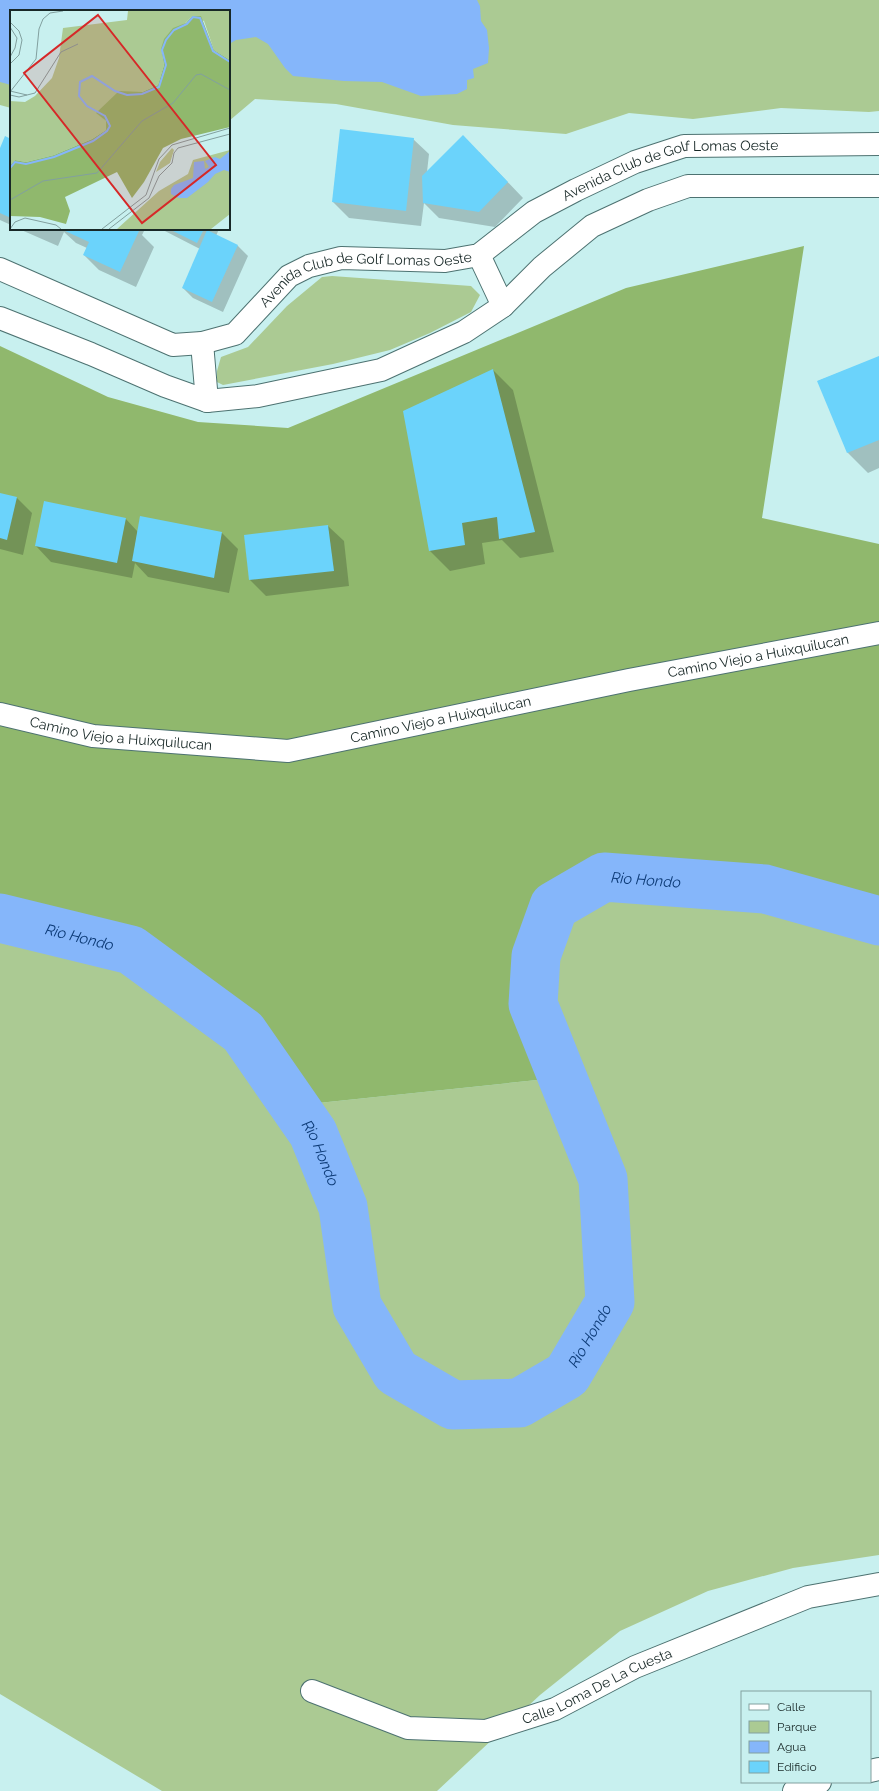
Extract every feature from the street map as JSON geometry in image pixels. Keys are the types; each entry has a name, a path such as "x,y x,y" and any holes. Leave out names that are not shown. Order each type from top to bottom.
{"street":[{"name":"Avenida Club de Golf Lomas Oeste","path":"0,269 173,345 202,343 235,334 289,276 309,266 341,258 445,261 479,254 534,212 635,162 684,146 879,144"},
{"name":"Avenida Club de Golf Lomas Oeste","path":"0,318 165,386 207,401 258,396 381,370 464,332 503,306 542,267 592,226 648,200 688,186 879,186"},
{"path":"479,254 503,306"},
{"path":"202,343 207,401"},
{"name":"Camino Viejo a Huixquilucan","path":"0,714 93,736 288,751 629,680 879,633"},
{"name":"Calle Loma De La Cuesta","path":"312,1691 408,1728 486,1731 555,1709 635,1666 808,1597 879,1584"},
{"path":"794,1791 817,1783"}],"green space":[{"path":"0,0 879,0 879,111 869,112 781,108 693,119 629,113 566,134 453,125 336,104 255,99 230,120 230,10 10,10 10,108 0,105"},
{"path":"804,246 762,518 879,544 879,938 761,905 607,894 567,917 551,959 549,1001 576,1076 280,1107 232,1044 123,965 0,934 0,346 108,397 198,422 288,428 626,288"},
{"path":"332,276 471,286 480,295 471,312 430,333 390,350 333,364 223,385 217,382 217,371 221,357 248,347 287,306 322,277"},
{"path":"607,894 761,905 879,938 879,1555 793,1568 708,1591 620,1631 540,1695 437,1791 162,1791 0,1694 0,934 123,965 232,1044 280,1107 576,1076 549,1001 551,959 567,917"}],"water":[{"path":"0,0 477,0 480,6 481,21 487,30 489,48 488,63 473,69 474,78 467,80 467,89 457,94 421,96 382,82 344,81 293,76 285,68 268,44 256,37 236,40 230,43 230,10 10,10 10,85 0,82"}],"building":[{"path":"340,129 414,138 406,211 332,202"},
{"path":"463,135 508,182 479,212 423,203 422,176"},
{"path":"5,136 10,138 10,218 0,213 0,148"},
{"path":"63,230 139,231 120,272 83,255 89,242"},
{"path":"171,230 204,230 197,243"},
{"path":"207,230 238,245 212,302 182,288"},
{"path":"879,356 879,440 847,453 817,381"},
{"path":"493,369 535,532 499,539 497,517 462,523 465,545 429,551 403,411"},
{"path":"0,493 17,497 7,540 0,538"},
{"path":"44,501 126,518 117,563 35,546"},
{"path":"140,516 222,532 214,578 132,561"},
{"path":"328,525 334,571 249,580 244,535"}],"waterway":[{"name":"Rio Hondo","path":"0,918 131,950 243,1032 313,1133 343,1207 357,1306 396,1372 453,1405 519,1403 567,1375 610,1302 603,1179 533,1004 536,956 554,906 604,877 765,889 879,921"}]}
